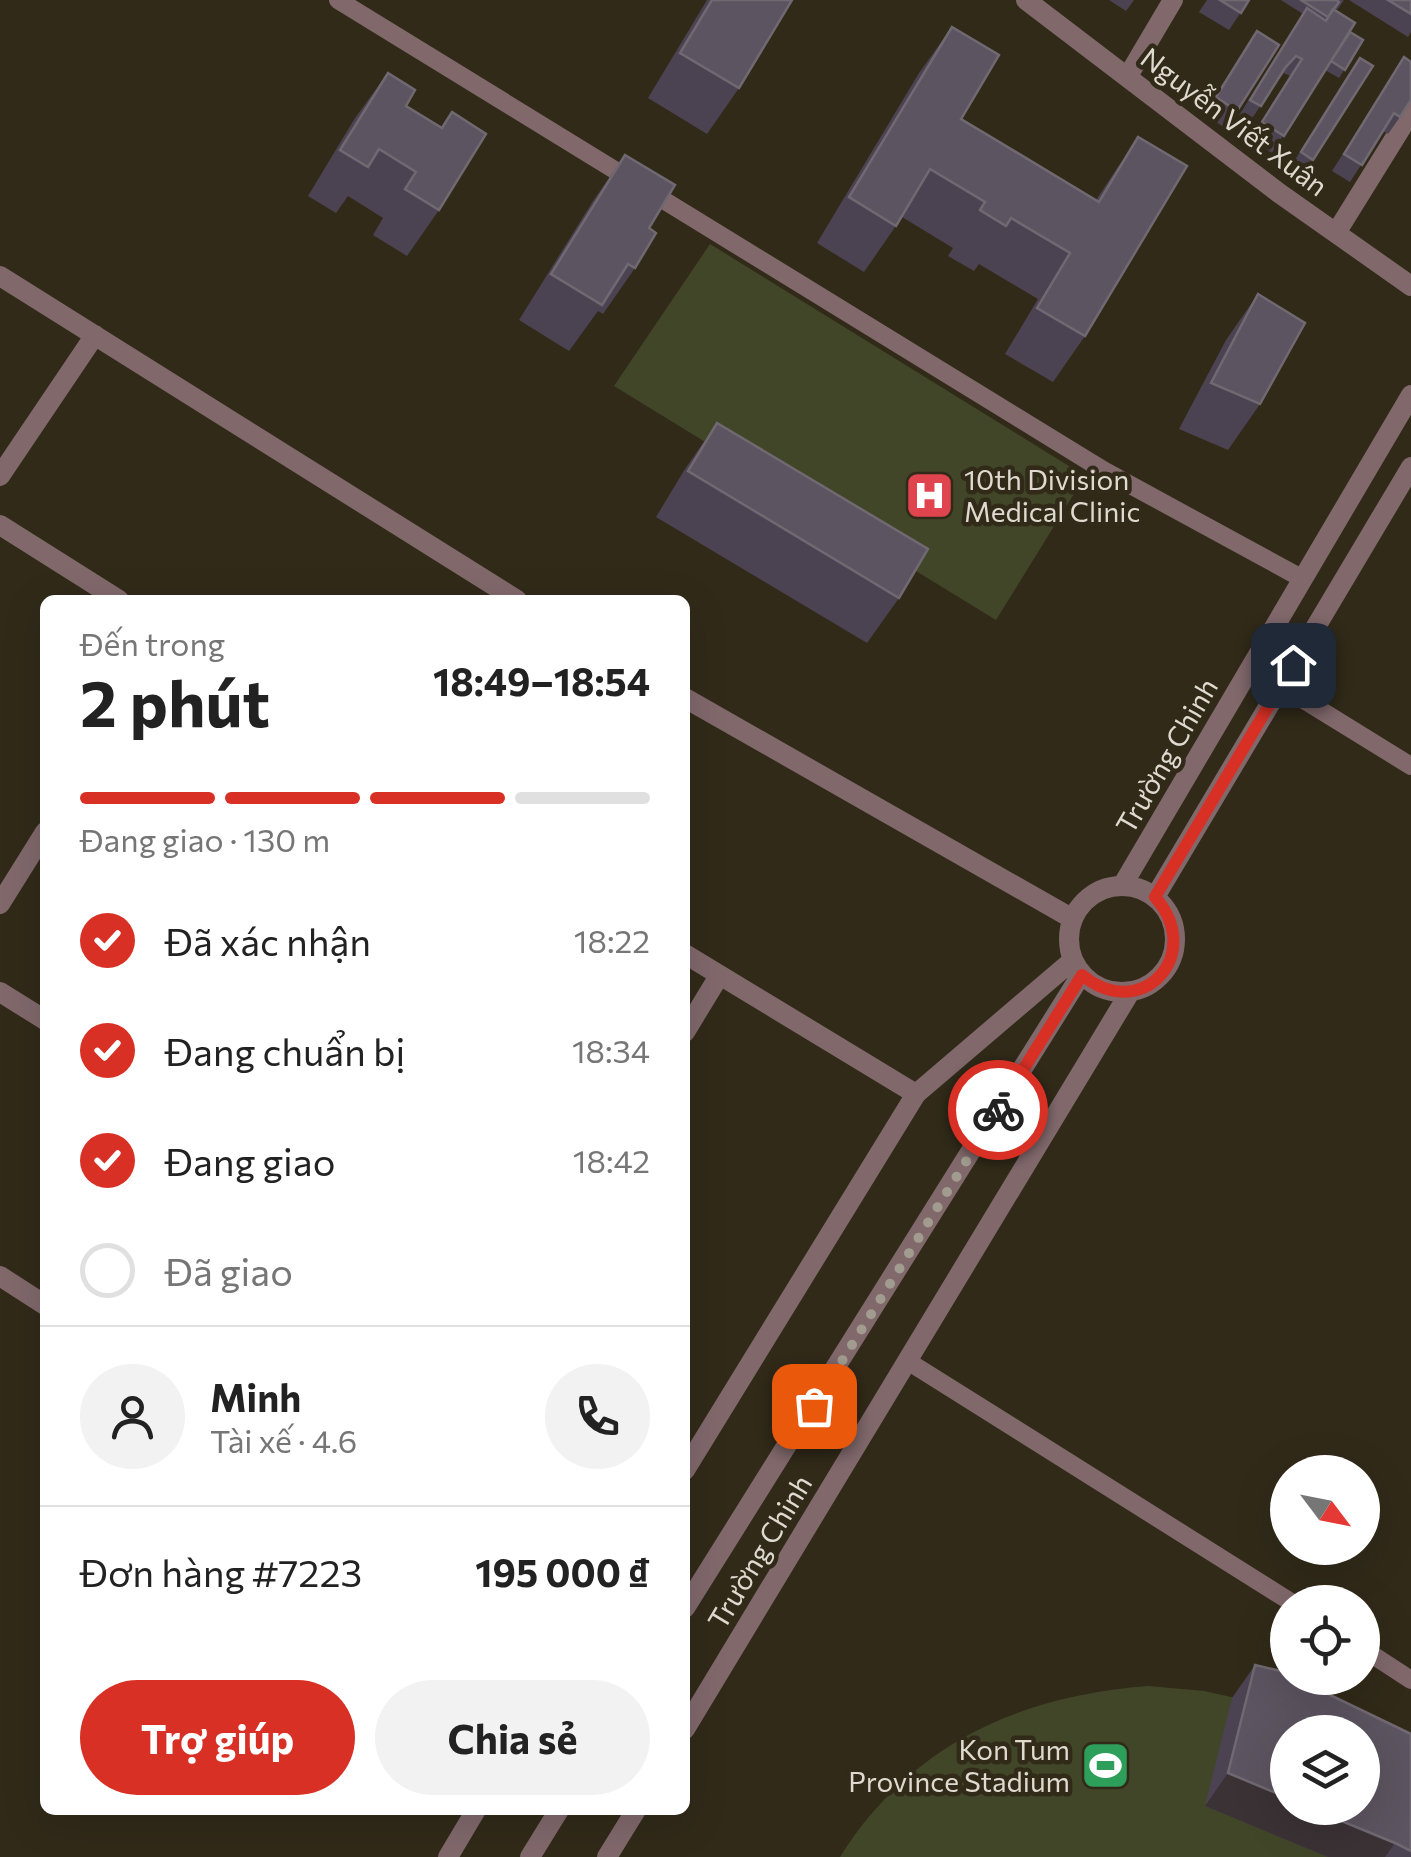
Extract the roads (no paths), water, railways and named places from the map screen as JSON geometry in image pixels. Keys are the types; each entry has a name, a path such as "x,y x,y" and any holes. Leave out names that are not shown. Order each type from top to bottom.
{"street":[{"name":"Nguyễn Viết Xuân","path":"1026,0 1411,286"},
{"path":"1128,76 1173,0"},
{"path":"1336,233 1411,112"},
{"path":"0,276 509,595"},
{"path":"0,476 95,335"},
{"name":"Trường Chinh","path":"1122,886 1411,395"},
{"path":"1155,897 1411,467"},
{"path":"0,525 111,595"},
{"path":"690,701 1073,919"},
{"path":"0,904 40,840"},
{"path":"1122,886 1155,897 1174,926 1175,944 1160,976 1130,992 1095,986 1077,968 1068,943 1073,919 1089,897 1122,886"},
{"path":"690,957 916,1094"},
{"name":"Trường Chinh","path":"690,1600 1077,968"},
{"path":"690,1462 916,1094 1077,968"},
{"path":"690,1024 719,976"},
{"path":"0,992 40,1017"},
{"name":"Trường Chinh","path":"690,1721 1130,992"},
{"path":"0,1276 40,1302"},
{"path":"448,1857 473,1815"},
{"path":"530,1857 556,1815"},
{"path":"607,1857 633,1815"}],"lane":[{"path":"338,0 1104,470 1303,579"},
{"path":"1291,692 1411,766"},
{"path":"909,1362 1270,1588"},
{"path":"1380,1660 1411,1680"}],"place":[{"name":"10th Division Medical Clinic","path":"929,496"},
{"name":"Kon Tum Province Stadium","path":"1105,1766"}]}
